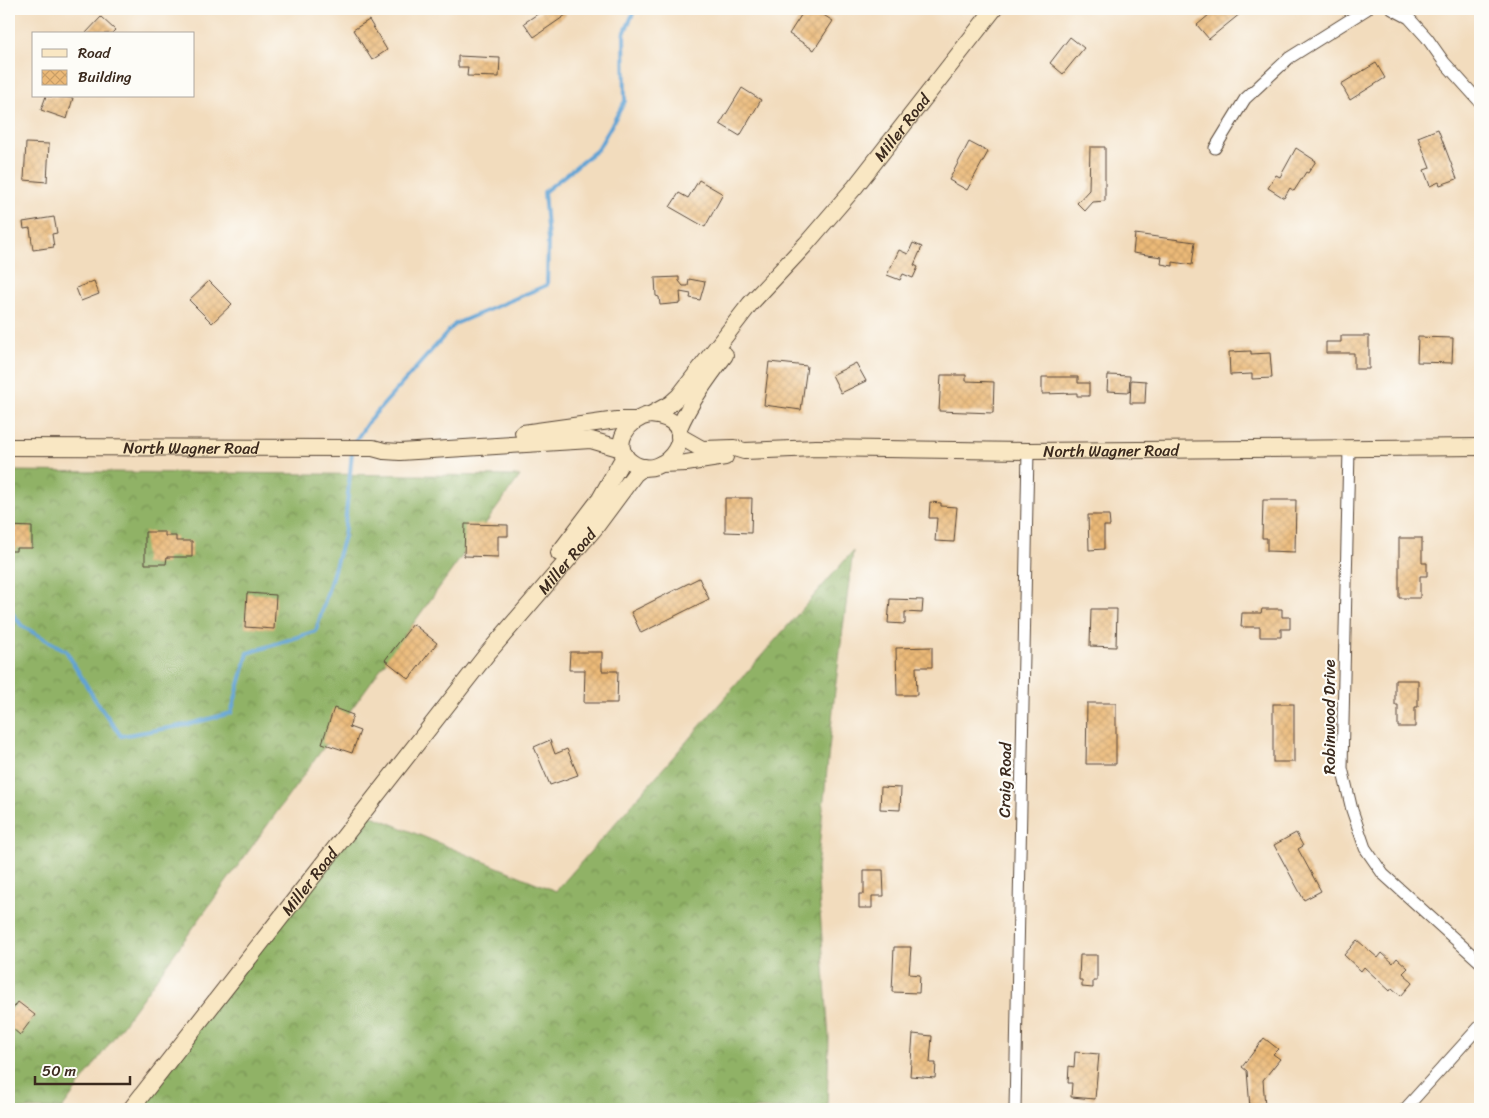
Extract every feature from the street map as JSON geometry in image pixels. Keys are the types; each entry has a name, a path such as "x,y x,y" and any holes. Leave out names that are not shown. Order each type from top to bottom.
{"main road":[{"name":"Miller Road","path":"643,418 670,404 678,396 750,304 806,244 855,187 994,9"},
{"name":"Miller Road","path":"679,433 684,416 702,386 785,276 806,244"},
{"path":"643,418 671,420 679,433 675,452 670,459 661,464 644,467 631,462 623,452 625,433 628,426 643,418"},
{"name":"North Wagner Road","path":"9,447 368,448 386,444 542,432 617,420 643,418"},
{"name":"North Wagner Road","path":"679,433 702,449 734,448 744,451 816,448 1028,451 1480,447"},
{"name":"North Wagner Road","path":"368,448 400,452 591,440 623,452"},
{"name":"North Wagner Road","path":"661,464 686,463 737,455 744,451"},
{"name":"Miller Road","path":"487,654 500,630 600,499 623,452"},
{"name":"Miller Road","path":"131,1109 487,654 595,528 635,474 644,467"}],"street":[{"path":"1215,148 1245,99 1283,64 1368,9"},
{"path":"1392,9 1408,18 1427,38 1444,62 1480,102"},
{"name":"Robinwood Drive","path":"1349,449 1342,768 1352,810 1366,848 1383,874 1480,962"},
{"name":"Craig Road","path":"1015,1109 1028,451"},
{"path":"1405,1109 1480,1026"}],"green space":[{"path":"9,471 520,476 62,1109 9,1109"},
{"path":"853,551 835,690 817,868 829,1038 827,1109 134,1109 363,812 556,891"}],"building":[{"path":"545,9 563,9 566,15 534,37 524,23"},
{"path":"805,9 814,9 833,21 814,50 789,34"},
{"path":"1216,9 1246,9 1209,39 1197,25"},
{"path":"101,17 115,30 113,32 87,32"},
{"path":"369,20 387,50 372,60 353,30"},
{"path":"1070,37 1084,48 1063,74 1050,63"},
{"path":"458,56 500,58 499,77 467,76 468,67 458,67"},
{"path":"1376,63 1385,78 1350,100 1341,84"},
{"path":"742,88 761,100 740,136 720,124"},
{"path":"45,98 73,98 67,119 41,110"},
{"path":"1438,129 1457,179 1440,185 1439,182 1430,186 1424,170 1430,168 1418,137"},
{"path":"969,142 988,152 967,190 949,180"},
{"path":"26,143 49,144 47,182 24,180"},
{"path":"1090,147 1105,147 1105,201 1093,202 1085,211 1077,203 1089,190"},
{"path":"1296,148 1316,161 1308,173 1306,172 1294,191 1290,188 1284,198 1268,188 1276,175 1280,177"},
{"path":"699,180 723,194 705,227 670,207 679,193 688,198"},
{"path":"54,217 57,233 52,234 54,247 33,250 30,228 24,229 23,222"},
{"path":"1135,234 1195,242 1192,265 1173,262 1173,266 1161,264 1162,257 1133,253"},
{"path":"913,243 922,247 914,265 918,267 913,278 903,274 900,280 887,275 899,250 908,254"},
{"path":"679,277 679,281 683,286 688,286 689,279 705,282 700,300 690,298 691,294 680,292 681,303 660,305 659,297 656,296 655,278"},
{"path":"94,281 99,294 81,301 76,288"},
{"path":"209,281 232,304 212,323 189,300"},
{"path":"1341,336 1369,336 1369,369 1354,369 1354,353 1326,353 1326,342 1341,342"},
{"path":"1418,337 1453,338 1452,363 1417,362"},
{"path":"1251,351 1251,354 1270,353 1272,378 1252,379 1252,374 1230,375 1229,352"},
{"path":"769,362 807,366 801,410 764,405"},
{"path":"856,363 866,381 841,393 832,375"},
{"path":"941,375 966,375 966,381 994,382 993,413 939,411"},
{"path":"1108,375 1130,376 1129,392 1107,391"},
{"path":"1042,377 1078,377 1078,383 1089,383 1089,396 1077,396 1077,393 1042,394"},
{"path":"1131,380 1146,381 1145,403 1130,403"},
{"path":"725,498 752,498 751,533 725,532"},
{"path":"1263,500 1296,500 1295,552 1267,551 1267,538 1262,538"},
{"path":"930,502 941,503 941,506 957,507 954,542 935,541 937,518 929,518"},
{"path":"1088,515 1109,515 1110,526 1104,526 1104,549 1089,550"},
{"path":"465,524 508,525 508,536 498,536 498,557 464,556"},
{"path":"9,526 32,527 32,548 16,548 16,551 9,551"},
{"path":"145,532 165,532 165,536 176,536 176,541 192,541 192,557 167,557 166,564 145,564"},
{"path":"1399,538 1422,538 1422,563 1427,563 1427,576 1420,576 1420,598 1399,598"},
{"path":"699,578 709,599 641,633 631,612"},
{"path":"247,593 276,595 274,629 245,627"},
{"path":"890,599 923,600 922,613 905,612 905,624 888,623"},
{"path":"1091,609 1117,609 1116,647 1090,646"},
{"path":"1262,609 1282,609 1282,617 1290,617 1290,629 1281,629 1281,637 1260,637 1260,627 1241,627 1242,613 1261,613"},
{"path":"413,624 437,643 409,679 385,660"},
{"path":"932,647 932,667 916,667 917,695 897,695 896,648"},
{"path":"570,652 602,652 602,671 618,671 617,703 584,703 585,670 569,670"},
{"path":"1395,680 1418,680 1418,707 1415,707 1415,727 1398,727 1398,705 1395,705"},
{"path":"1087,703 1116,703 1116,764 1086,764"},
{"path":"1273,704 1294,704 1294,762 1273,762"},
{"path":"334,708 353,715 349,727 360,731 352,753 322,743"},
{"path":"550,740 555,754 567,749 578,775 550,785 534,747"},
{"path":"881,787 901,788 900,810 880,809"},
{"path":"1296,833 1303,846 1298,849 1321,891 1304,900 1274,845"},
{"path":"864,870 883,870 884,896 872,896 872,908 859,908 859,894 864,894"},
{"path":"1357,940 1378,958 1382,953 1393,963 1397,958 1408,968 1403,973 1413,982 1401,996 1392,988 1390,991 1364,967 1361,971 1344,955"},
{"path":"894,947 911,947 909,974 920,975 919,993 892,992"},
{"path":"1080,955 1097,955 1097,981 1093,981 1093,988 1082,987 1082,980 1079,980"},
{"path":"18,1002 35,1015 20,1035 13,1029 9,1035 9,1014"},
{"path":"913,1034 932,1036 930,1063 936,1063 935,1078 910,1076"},
{"path":"1264,1038 1278,1049 1273,1054 1280,1059 1263,1080 1265,1106 1250,1108 1247,1071 1242,1067"},
{"path":"1075,1052 1099,1054 1095,1099 1071,1097 1072,1083 1068,1083 1069,1066 1074,1067"}],"waterway":[{"path":"354,443 368,422 455,324 547,285 548,240 544,192 598,149 625,101 624,34 635,9"},
{"path":"9,609 22,626 66,651 94,698 121,736 186,725 231,713 248,653 316,631 344,536 352,452"}]}
